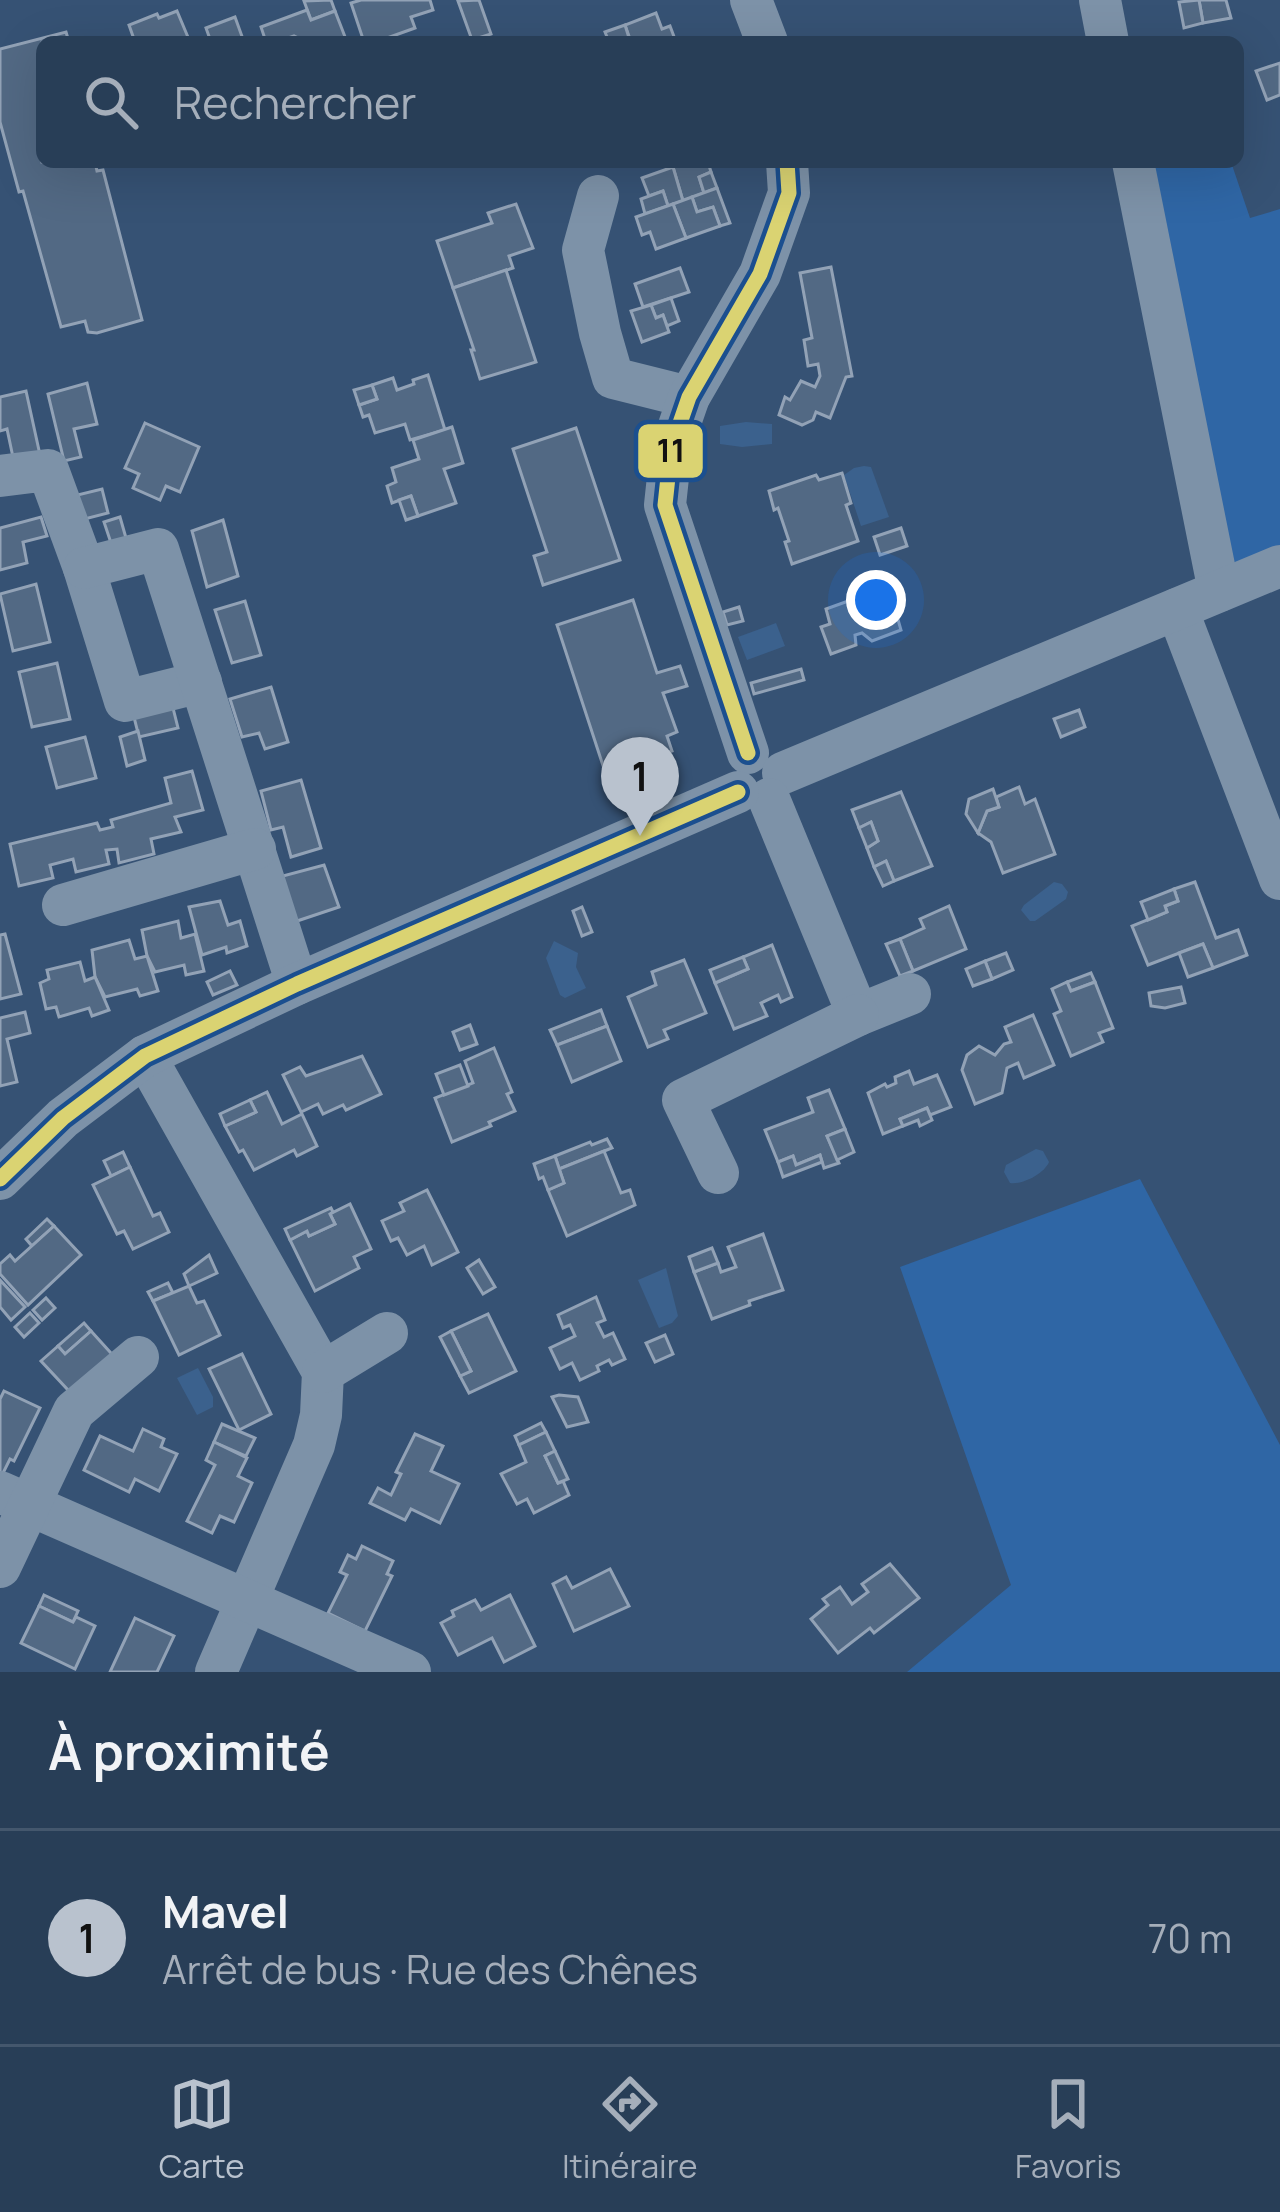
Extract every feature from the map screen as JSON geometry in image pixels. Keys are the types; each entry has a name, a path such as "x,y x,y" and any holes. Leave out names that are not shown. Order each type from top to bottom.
{"street":[{"path":"751,0 764,36"},
{"path":"1100,0 1107,36"},
{"path":"787,168 789,194 760,274 689,397 671,449 664,505 759,779 858,1015"},
{"path":"1133,168 1220,592"},
{"path":"598,196 583,250 613,378 689,397"},
{"path":"0,476 48,470 125,701 201,682"},
{"path":"84,568 158,549 297,984"},
{"path":"0,1179 64,1118 145,1056 759,779 1280,566"},
{"path":"1177,609 1280,879"},
{"path":"63,904 255,849"},
{"path":"718,1173 683,1100 910,994"},
{"path":"145,1056 323,1372 314,1445 216,1672"},
{"path":"323,1372 387,1333"},
{"path":"0,1567 14,1498 74,1411 138,1357"},
{"path":"14,1498 410,1672"}],"shaded area":[{"path":"1147,168 1233,168 1250,218 1280,209 1280,551 1254,571 1232,561"},
{"path":"772,424 772,444 720,444 720,426"},
{"path":"871,467 889,517 861,526 844,475"},
{"path":"776,623 785,646 747,660 738,637"},
{"path":"1054,882 1068,892 1066,899 1030,921 1021,910 1024,905"},
{"path":"554,941 578,953 576,967 586,988 565,998 546,958"},
{"path":"1036,1149 1043,1151 1049,1162 1046,1166 1032,1178 1010,1183 1006,1165"},
{"path":"1140,1179 1280,1445 1280,1672 907,1672 1011,1585 900,1267"},
{"path":"666,1268 678,1316 659,1328 638,1280"},
{"path":"198,1368 213,1407 197,1415 177,1378"}],"building":[{"path":"331,0 335,11 311,20 304,1"},
{"path":"430,0 433,10 411,17 415,28 393,36 362,36 351,3"},
{"path":"479,0 491,34 471,36 458,1"},
{"path":"1199,0 1226,0 1231,18 1203,23"},
{"path":"1199,0 1203,23 1184,28 1179,2"},
{"path":"307,10 311,20 335,11 345,36 264,36 261,27"},
{"path":"177,11 187,36 133,36 129,25 157,14 159,18"},
{"path":"656,13 662,29 670,26 674,36 629,36 625,25"},
{"path":"235,17 242,36 209,36 206,28"},
{"path":"625,25 628,36 607,36 605,32"},
{"path":"36,40 36,168 103,170 142,320 97,333 88,332 85,321 61,327 0,122 0,49"},
{"path":"1280,63 1280,95 1267,100 1256,71"},
{"path":"673,168 710,168 711,172 699,177 704,193 683,201"},
{"path":"673,168 683,201 668,206 663,191 649,196 642,178"},
{"path":"711,172 717,188 704,193 699,177"},
{"path":"717,188 730,223 720,226 713,207 697,212 692,197"},
{"path":"663,191 668,206 645,214 641,199"},
{"path":"692,197 697,212 713,207 720,226 686,238 673,204"},
{"path":"516,204 533,248 509,256 513,268 453,288 437,241 492,223 488,213"},
{"path":"673,204 686,238 656,249 650,232 642,235 636,217"},
{"path":"831,267 852,376 846,377 830,418 816,412 813,420 802,425 779,415 785,397 790,400 801,381 815,387 820,376 818,364 808,366 804,340 812,338 800,273"},
{"path":"680,268 689,292 643,307 635,284"},
{"path":"506,270 536,362 480,379 453,288"},
{"path":"671,298 679,321 667,326 663,315 656,318 651,305"},
{"path":"651,305 656,318 663,315 669,332 642,342 631,311"},
{"path":"428,375 445,430 410,440 405,424 375,433 369,415 363,417 359,405 377,399 372,385 393,378 397,390"},
{"path":"87,383 97,424 74,429 81,457 64,461 48,394"},
{"path":"372,385 377,399 359,405 354,390"},
{"path":"26,391 40,455 14,462 7,429 0,431 0,397"},
{"path":"145,423 199,447 180,492 166,486 160,500 133,488 139,474 125,468"},
{"path":"452,427 463,463 444,469 456,503 418,516 411,496 392,503 387,486 396,482 392,468 419,459 413,440"},
{"path":"576,428 620,560 543,585 534,556 547,552 513,449"},
{"path":"842,473 858,541 792,564 785,542 789,541 769,491 816,475 819,480"},
{"path":"102,489 108,513 73,522 65,498"},
{"path":"411,496 418,516 406,520 399,500"},
{"path":"41,517 47,536 23,542 27,563 0,570 0,528"},
{"path":"120,517 128,545 113,549 104,522"},
{"path":"223,520 238,576 207,587 192,531"},
{"path":"901,528 907,546 880,555 874,537"},
{"path":"36,584 50,642 13,651 0,594"},
{"path":"876,591 881,606 893,602 901,630 872,641 862,633 855,635 856,645 831,654 821,627 830,624 826,609"},
{"path":"633,600 657,673 680,666 687,686 663,693 677,732 667,736 672,751 662,754 666,768 610,787 557,625"},
{"path":"245,601 261,655 232,663 215,610"},
{"path":"739,607 743,621 727,625 723,612"},
{"path":"57,663 70,719 32,727 19,672"},
{"path":"801,669 804,680 754,694 751,683"},
{"path":"271,687 288,742 265,749 259,733 242,737 230,699"},
{"path":"171,700 178,728 139,737 132,709"},
{"path":"1079,710 1085,727 1061,737 1054,719"},
{"path":"138,731 145,760 127,766 120,737"},
{"path":"85,737 96,778 57,788 46,747"},
{"path":"192,771 203,810 175,817 181,832 151,839 154,854 119,863 117,849 106,850 109,864 76,872 73,859 50,865 53,878 19,886 10,844 97,823 100,830 113,827 111,820 171,803 165,778"},
{"path":"301,780 321,848 291,857 283,827 271,830 261,791"},
{"path":"1019,787 1025,804 1035,799 1055,854 1003,873 991,842 978,833 987,811 999,807 996,797"},
{"path":"993,789 999,807 987,811 978,833 966,814 969,799"},
{"path":"901,792 932,866 894,881 886,861 874,867 867,848 878,841 871,822 859,828 852,810"},
{"path":"871,822 878,841 867,848 859,828"},
{"path":"886,861 894,881 883,886 874,867"},
{"path":"324,865 339,907 294,922 279,877"},
{"path":"1195,882 1216,938 1238,930 1247,955 1213,968 1203,944 1148,965 1132,926 1167,912 1165,906 1178,901 1174,889"},
{"path":"1174,889 1178,901 1148,920 1141,902"},
{"path":"220,901 228,925 240,921 247,946 202,955 189,907"},
{"path":"949,906 966,949 913,971 900,939 924,928 920,919"},
{"path":"582,907 592,932 582,936 573,911"},
{"path":"178,921 181,938 195,934 204,971 186,975 184,965 155,972 142,930"},
{"path":"5,934 21,994 0,999 0,935"},
{"path":"900,939 913,971 900,976 886,944"},
{"path":"129,940 135,959 147,956 158,991 140,996 137,989 105,997 95,977 92,950"},
{"path":"1203,944 1213,968 1188,977 1179,953"},
{"path":"772,945 792,997 781,1002 778,995 761,1003 767,1016 734,1029 715,983 748,969 743,957"},
{"path":"1006,953 1013,970 992,979 985,961"},
{"path":"743,957 748,969 715,983 710,970"},
{"path":"684,960 706,1013 664,1030 668,1039 648,1047 628,997 656,985 652,972"},
{"path":"985,961 992,979 973,986 966,969"},
{"path":"80,962 85,981 95,977 109,1010 92,1016 89,1008 59,1017 56,1007 46,1009 40,983 49,979 47,970"},
{"path":"230,971 237,985 213,995 207,982"},
{"path":"1091,973 1095,982 1071,991 1067,982"},
{"path":"1067,982 1071,991 1095,982 1113,1028 1099,1033 1103,1042 1071,1056 1054,1014 1061,1011 1052,989"},
{"path":"1181,987 1185,1003 1151,1006 1149,993"},
{"path":"601,1010 607,1026 557,1045 550,1030"},
{"path":"25,1012 30,1033 7,1039 17,1082 0,1086 0,1018"},
{"path":"1033,1015 1054,1065 1024,1078 1018,1063 1007,1068 1002,1093 975,1104 962,1070 967,1055 979,1046 995,1055 1011,1042 1005,1027"},
{"path":"470,1025 477,1044 460,1050 453,1032"},
{"path":"607,1026 621,1061 572,1082 557,1045"},
{"path":"494,1048 515,1111 452,1142 435,1098 473,1083 465,1061"},
{"path":"362,1056 381,1094 346,1110 343,1105 323,1114 318,1104 301,1112 283,1075 300,1067 306,1076"},
{"path":"460,1065 468,1086 444,1095 436,1074"},
{"path":"909,1071 914,1084 937,1075 951,1107 930,1115 927,1108 900,1119 903,1126 883,1134 868,1093 896,1083 895,1077"},
{"path":"829,1090 845,1129 827,1136 839,1163 824,1168 820,1155 796,1165 793,1156 778,1162 765,1130 813,1112 808,1098"},
{"path":"267,1092 282,1124 302,1114 317,1146 297,1156 294,1150 254,1170 225,1126 256,1112 250,1100"},
{"path":"250,1100 256,1112 225,1126 220,1114"},
{"path":"927,1108 932,1120 903,1126 900,1119"},
{"path":"845,1129 854,1152 837,1160 827,1136"},
{"path":"607,1139 612,1148 559,1169 555,1156"},
{"path":"604,1151 621,1193 630,1190 635,1205 567,1236 548,1190 564,1183 559,1169"},
{"path":"123,1152 130,1167 111,1176 104,1161"},
{"path":"820,1155 822,1162 783,1177 778,1162 793,1156 796,1165"},
{"path":"555,1156 564,1183 548,1190 534,1164"},
{"path":"130,1167 153,1216 160,1213 169,1232 133,1249 124,1231 117,1234 93,1185"},
{"path":"427,1190 458,1252 432,1265 424,1246 407,1255 398,1238 391,1241 382,1221 404,1211 400,1203"},
{"path":"350,1204 371,1249 354,1257 359,1268 315,1291 290,1240 335,1224 330,1214"},
{"path":"331,1208 335,1224 290,1240 285,1229"},
{"path":"47,1219 54,1226 32,1246 26,1239"},
{"path":"54,1226 81,1255 28,1305 0,1274 0,1264 10,1255 15,1261"},
{"path":"763,1234 783,1290 712,1319 694,1272 718,1263 721,1272 736,1267 728,1247"},
{"path":"712,1248 718,1263 694,1272 689,1257"},
{"path":"209,1255 217,1273 189,1286 184,1274"},
{"path":"479,1260 495,1287 483,1294 467,1268"},
{"path":"0,1280 25,1307 11,1320 0,1307"},
{"path":"168,1283 173,1293 153,1301 148,1292"},
{"path":"189,1286 197,1303 204,1301 220,1335 179,1355 153,1301"},
{"path":"596,1297 605,1320 597,1323 604,1337 613,1333 625,1359 612,1365 609,1360 580,1380 572,1363 560,1369 550,1348 575,1336 570,1325 563,1328 558,1315"},
{"path":"46,1298 55,1308 42,1320 33,1310"},
{"path":"30,1313 39,1323 24,1337 15,1327"},
{"path":"488,1314 516,1371 469,1393 460,1376 471,1371 451,1331"},
{"path":"84,1323 91,1331 65,1354 58,1346"},
{"path":"91,1331 119,1362 69,1391 41,1361 58,1346 65,1354"},
{"path":"451,1331 471,1371 460,1376 440,1337"},
{"path":"665,1335 673,1354 655,1362 646,1343"},
{"path":"242,1354 271,1414 239,1430 209,1369"},
{"path":"4,1391 40,1408 0,1479 0,1399"},
{"path":"552,1397 578,1397 588,1422 567,1427"},
{"path":"541,1423 546,1432 519,1445 515,1436"},
{"path":"222,1424 255,1438 246,1456 214,1442"},
{"path":"143,1429 164,1439 161,1447 177,1454 159,1491 135,1479 129,1492 84,1470 100,1436 133,1451"},
{"path":"546,1432 555,1451 545,1456 569,1495 534,1513 527,1499 517,1504 501,1474 526,1462 519,1445"},
{"path":"415,1434 443,1446 431,1471 459,1484 440,1523 411,1509 405,1520 370,1503 378,1488 391,1495 401,1474 396,1472"},
{"path":"214,1442 247,1458 238,1476 252,1483 234,1522 220,1516 212,1533 187,1521 215,1465 206,1460"},
{"path":"555,1451 568,1479 558,1483 545,1456"},
{"path":"362,1546 393,1561 387,1574 392,1576 365,1631 328,1613 347,1575 340,1572 348,1555 356,1559"},
{"path":"890,1564 919,1598 874,1633 870,1628 838,1653 811,1619 828,1605 823,1599 840,1587 852,1604 868,1592 862,1584"},
{"path":"610,1569 629,1606 574,1631 553,1584 566,1577 572,1588"},
{"path":"44,1595 78,1611 73,1622 39,1606"},
{"path":"510,1595 535,1646 504,1662 492,1638 458,1655 441,1623 454,1616 452,1611 475,1600 481,1610"},
{"path":"39,1606 73,1622 76,1617 95,1626 75,1669 21,1643"},
{"path":"135,1618 174,1636 157,1672 110,1672"}],"transit line":[{"name":"11","path":"748,753 665,505 671,449 689,397 760,274 789,193 787,168"},
{"name":"11","path":"0,1179 63,1118 145,1056 297,984 738,792"}],"place":[{"name":"Mavel","path":"640,836"}]}
